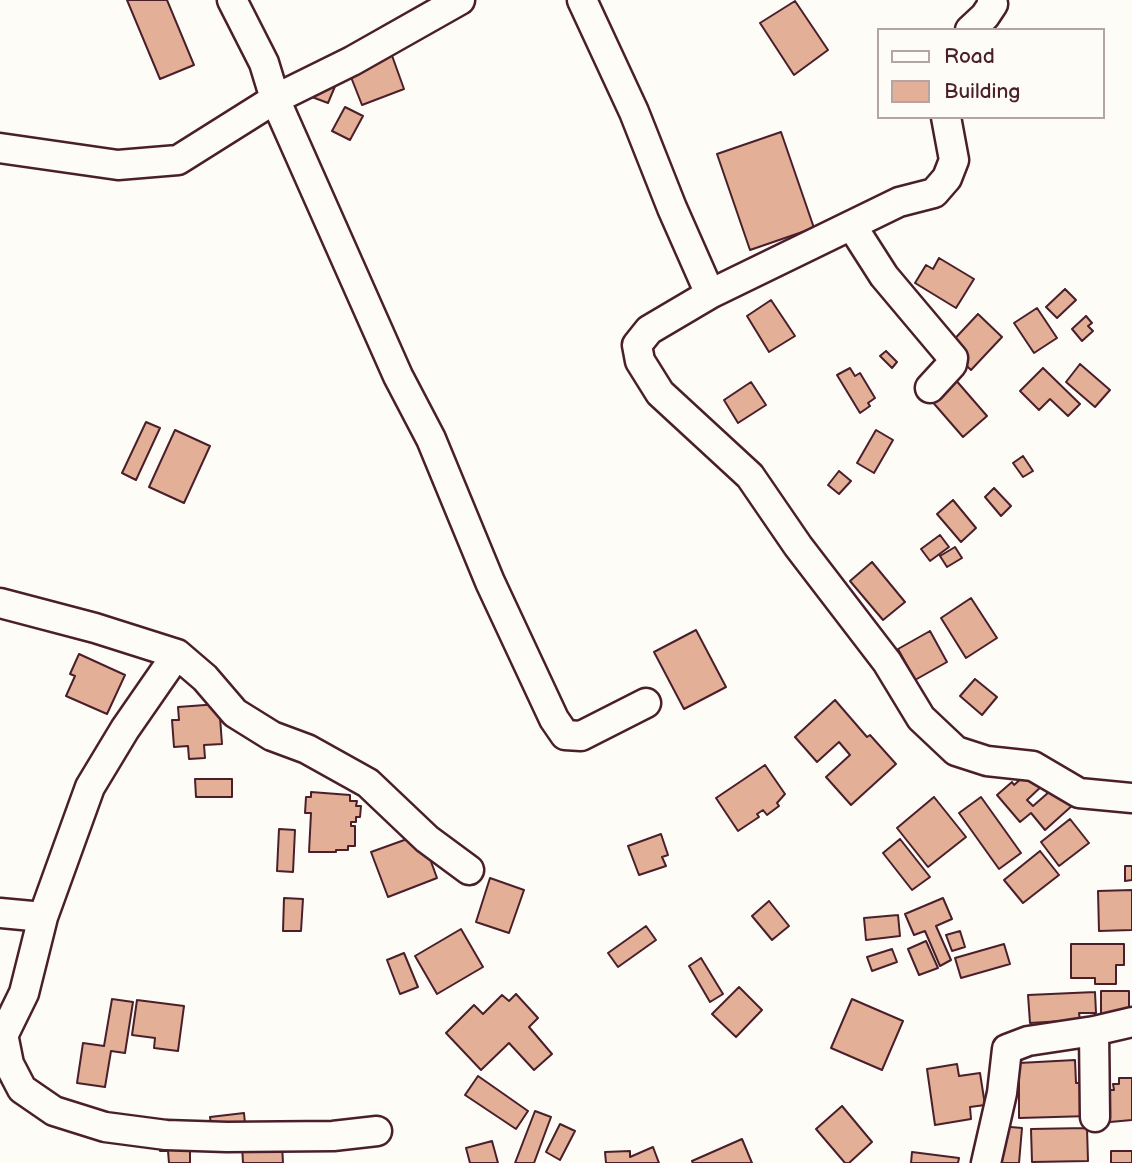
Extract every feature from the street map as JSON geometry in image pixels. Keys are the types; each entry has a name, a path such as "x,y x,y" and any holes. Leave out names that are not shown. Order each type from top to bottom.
{"street":[{"path":"232,0 264,63 275,99 398,376 431,439 490,582 554,719 565,735 581,736 646,703"},
{"path":"0,148 118,165 178,160 275,99 352,61 460,0"},
{"path":"582,0 634,112 710,294"},
{"path":"972,28 985,16 993,4 992,0"},
{"path":"946,119 954,160 947,178 934,192 899,202 710,294 649,330 637,345 640,361 660,393 750,476 798,546 887,662 920,718 956,751 987,761 1033,766 1079,793 1132,798"},
{"path":"852,226 884,276 953,358 952,364 929,388"},
{"path":"0,603 95,628 177,654 205,678 235,713 272,736 307,749 368,783 427,839 469,870"},
{"path":"177,654 125,729 90,787 43,917 24,993 2,1038 9,1064 22,1089 54,1111 104,1127 166,1135 227,1137 333,1136 377,1131"},
{"path":"0,913 43,917"},
{"path":"986,1163 1002,1093 1007,1049 1028,1041 1132,1022"},
{"path":"1094,1031 1095,1117"}],"building":[{"path":"127,0 167,0 194,65 160,79"},
{"path":"795,1 828,50 794,75 760,23"},
{"path":"390,50 404,89 362,105 347,67"},
{"path":"320,77 336,84 328,103 312,97"},
{"path":"345,107 363,116 350,140 332,131"},
{"path":"781,132 814,228 750,250 717,154"},
{"path":"939,258 974,279 956,308 915,283 926,265 933,269"},
{"path":"1065,289 1076,300 1057,318 1046,307"},
{"path":"771,300 795,336 769,352 747,316"},
{"path":"1037,308 1057,338 1034,353 1014,323"},
{"path":"978,314 1002,337 971,370 947,347"},
{"path":"1086,316 1092,323 1088,326 1093,331 1082,341 1072,329"},
{"path":"886,351 897,362 892,368 880,356"},
{"path":"1080,364 1110,390 1095,407 1066,382"},
{"path":"850,368 855,376 860,373 875,398 868,403 870,406 860,413 837,375"},
{"path":"1043,368 1080,404 1068,416 1050,399 1039,410 1020,391"},
{"path":"954,378 987,416 963,437 930,399"},
{"path":"751,382 766,405 738,423 724,400"},
{"path":"146,422 160,428 136,480 122,473"},
{"path":"175,430 210,446 184,503 149,487"},
{"path":"876,430 893,440 874,473 857,463"},
{"path":"1023,456 1033,471 1023,477 1013,463"},
{"path":"839,471 851,481 839,494 828,485"},
{"path":"994,488 1011,506 1001,516 985,497"},
{"path":"953,500 976,528 961,542 937,514"},
{"path":"940,535 949,547 930,561 921,549"},
{"path":"955,547 962,558 947,567 940,556"},
{"path":"872,562 905,602 883,620 850,581"},
{"path":"971,598 997,638 966,658 941,618"},
{"path":"696,630 726,687 684,709 654,652"},
{"path":"930,631 947,662 915,680 898,649"},
{"path":"79,654 125,675 107,714 66,696 75,676 70,674"},
{"path":"975,679 997,697 982,715 960,696"},
{"path":"835,700 867,737 870,735 896,764 851,805 826,777 850,755 839,742 817,762 795,737"},
{"path":"219,704 222,744 204,745 205,758 189,759 188,746 174,747 172,720 179,720 178,707"},
{"path":"765,765 785,794 777,803 779,806 767,815 763,810 757,814 759,817 738,831 716,798"},
{"path":"1032,769 1045,783 1027,800 1033,806 1057,785 1074,804 1045,830 1031,813 1020,822 997,795 1012,782 1014,785"},
{"path":"195,779 232,779 232,797 196,797"},
{"path":"311,792 350,795 350,801 357,801 356,806 361,806 360,817 356,817 356,822 351,822 351,826 355,826 355,846 348,846 348,850 336,852 309,852 311,813 305,813 306,797 311,797"},
{"path":"934,797 966,837 928,867 897,828"},
{"path":"981,797 1021,853 999,869 959,813"},
{"path":"1070,819 1089,843 1059,866 1041,842"},
{"path":"279,829 295,830 293,872 277,871"},
{"path":"421,834 437,878 388,897 371,852"},
{"path":"661,834 668,855 662,857 666,866 639,875 628,846"},
{"path":"900,839 930,877 912,890 883,853"},
{"path":"1040,851 1059,875 1023,903 1004,880"},
{"path":"1125,866 1132,866 1132,880 1125,881"},
{"path":"490,878 524,890 509,933 476,922"},
{"path":"1132,890 1132,930 1099,931 1098,891"},
{"path":"284,898 303,899 301,931 283,931"},
{"path":"943,898 952,919 936,926 951,960 940,966 925,931 914,935 905,914"},
{"path":"769,901 789,926 772,940 752,916"},
{"path":"898,915 900,936 866,940 864,918"},
{"path":"646,926 656,940 618,967 608,953"},
{"path":"461,929 483,967 437,994 415,956"},
{"path":"960,931 965,947 952,951 946,935"},
{"path":"926,941 938,968 919,975 908,949"},
{"path":"1004,944 1010,964 961,978 955,958"},
{"path":"1071,944 1124,944 1124,965 1116,965 1116,984 1095,984 1095,978 1071,978"},
{"path":"892,949 897,962 872,971 867,957"},
{"path":"404,953 418,987 400,994 387,960"},
{"path":"701,958 723,994 710,1002 689,966"},
{"path":"739,987 762,1010 736,1037 712,1014"},
{"path":"1101,991 1129,991 1129,1019 1101,1019"},
{"path":"1095,992 1096,1013 1079,1013 1080,1020 1030,1023 1028,995"},
{"path":"516,994 538,1018 529,1027 552,1054 534,1070 509,1043 481,1070 446,1033 474,1005 483,1014 502,995 509,1001"},
{"path":"112,999 133,1002 125,1053 111,1051 105,1087 77,1083 83,1043 104,1046"},
{"path":"852,999 903,1021 882,1070 831,1048"},
{"path":"137,1000 184,1006 178,1051 154,1048 155,1038 132,1035"},
{"path":"1075,1060 1076,1083 1089,1083 1090,1116 1019,1118 1019,1063"},
{"path":"957,1064 959,1076 980,1073 985,1105 970,1107 971,1119 935,1125 927,1069"},
{"path":"478,1076 528,1111 516,1129 465,1095"},
{"path":"1119,1078 1132,1078 1132,1120 1110,1122 1108,1090 1114,1090 1113,1084 1119,1084"},
{"path":"842,1106 872,1142 849,1163 845,1163 816,1129"},
{"path":"535,1111 551,1117 534,1163 515,1163"},
{"path":"244,1113 246,1134 213,1138 210,1117"},
{"path":"560,1124 575,1131 560,1160 546,1152"},
{"path":"999,1126 1022,1128 1019,1163 995,1163"},
{"path":"1087,1128 1088,1161 1032,1162 1031,1129"},
{"path":"159,1131 190,1147 190,1163 169,1163 168,1151 160,1151"},
{"path":"742,1139 752,1163 692,1161"},
{"path":"492,1141 498,1163 470,1163 466,1148"},
{"path":"282,1144 283,1163 243,1163 242,1145"},
{"path":"653,1147 659,1163 606,1163 605,1152 630,1151 630,1157"},
{"path":"1111,1151 1132,1151 1132,1163 1111,1163"},
{"path":"912,1152 959,1158 958,1163 911,1163"}]}
